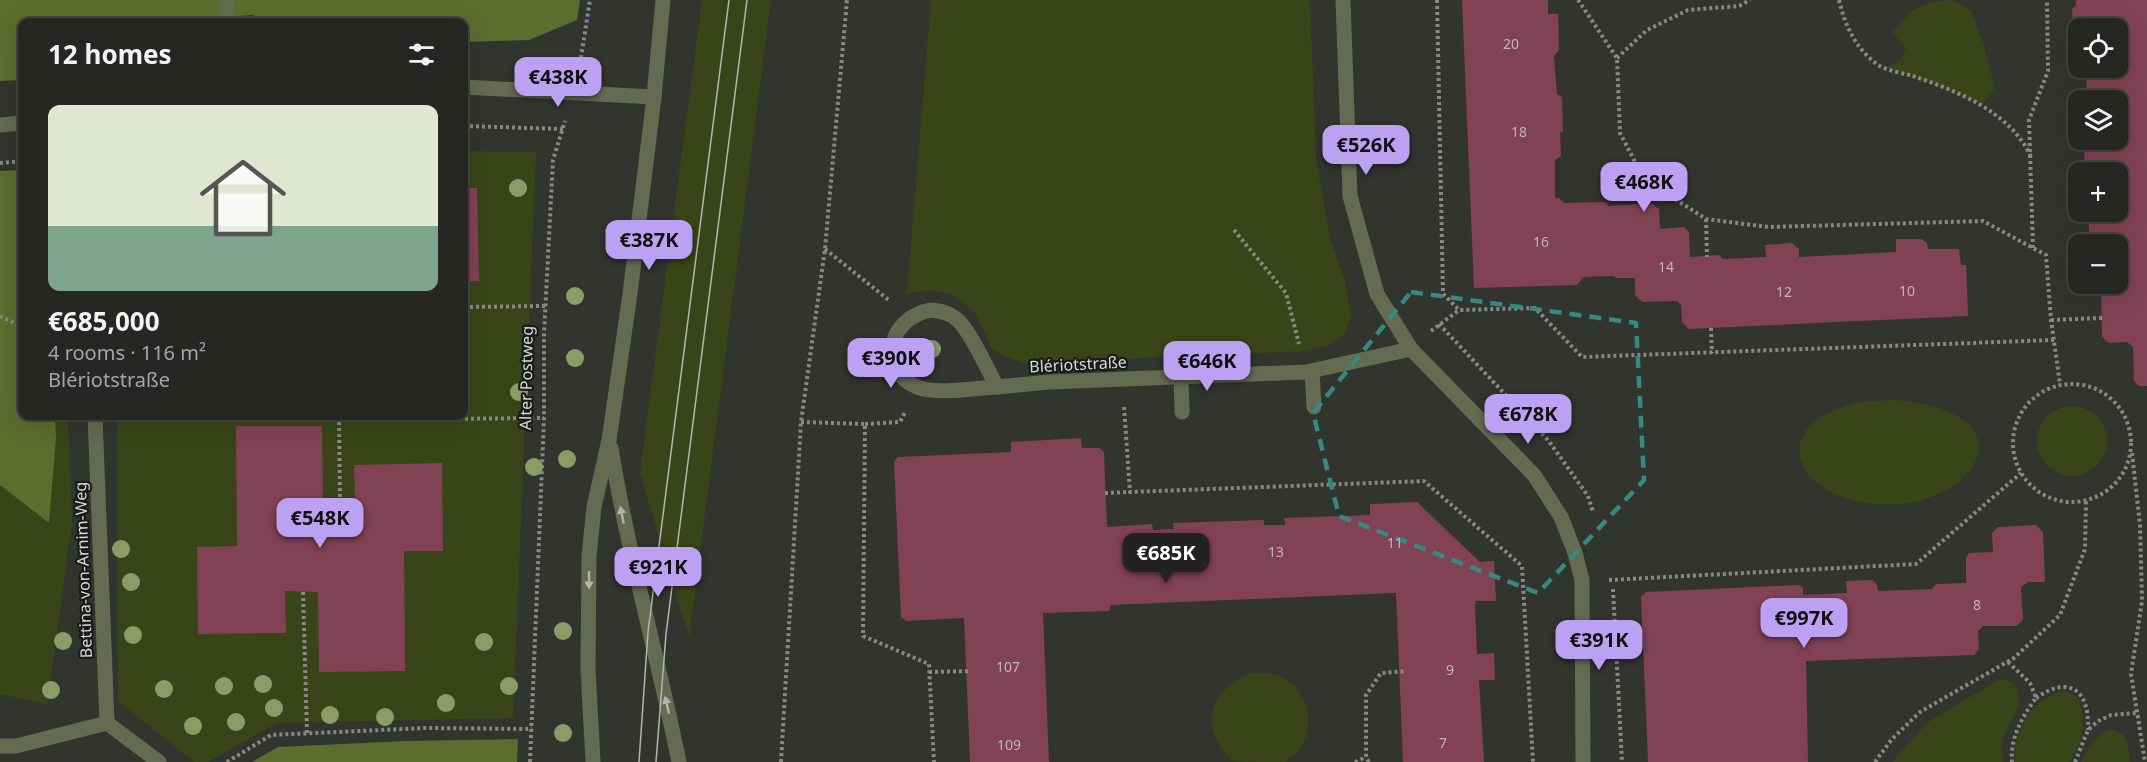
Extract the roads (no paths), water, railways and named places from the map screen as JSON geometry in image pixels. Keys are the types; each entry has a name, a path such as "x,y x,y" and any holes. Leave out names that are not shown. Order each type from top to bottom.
{"street":[{"path":"226,0 227,18"},
{"path":"593,762 588,669 589,556 594,507 609,440 632,282 663,0"},
{"path":"1343,0 1350,196 1377,294 1411,349 1534,475 1561,518 1575,553 1582,580 1584,762"},
{"path":"468,87 654,97"},
{"path":"0,125 18,123"},
{"name":"Blériotstraße","path":"997,387 965,326 954,317 931,310 919,312 908,318 899,328 892,351 894,363 901,375 916,387 938,390 997,387 1049,382 1309,371 1411,349"},
{"path":"1309,371 1314,407"},
{"path":"1181,377 1182,412"},
{"name":"Bettina-von-Arnim-Weg","path":"94,420 107,723"},
{"path":"609,440 622,513 679,762"},
{"path":"0,746 16,746 107,723 159,762"}],"tram line":[{"path":"639,762 648,632 729,0"},
{"path":"656,762 666,634 747,0"}]}
